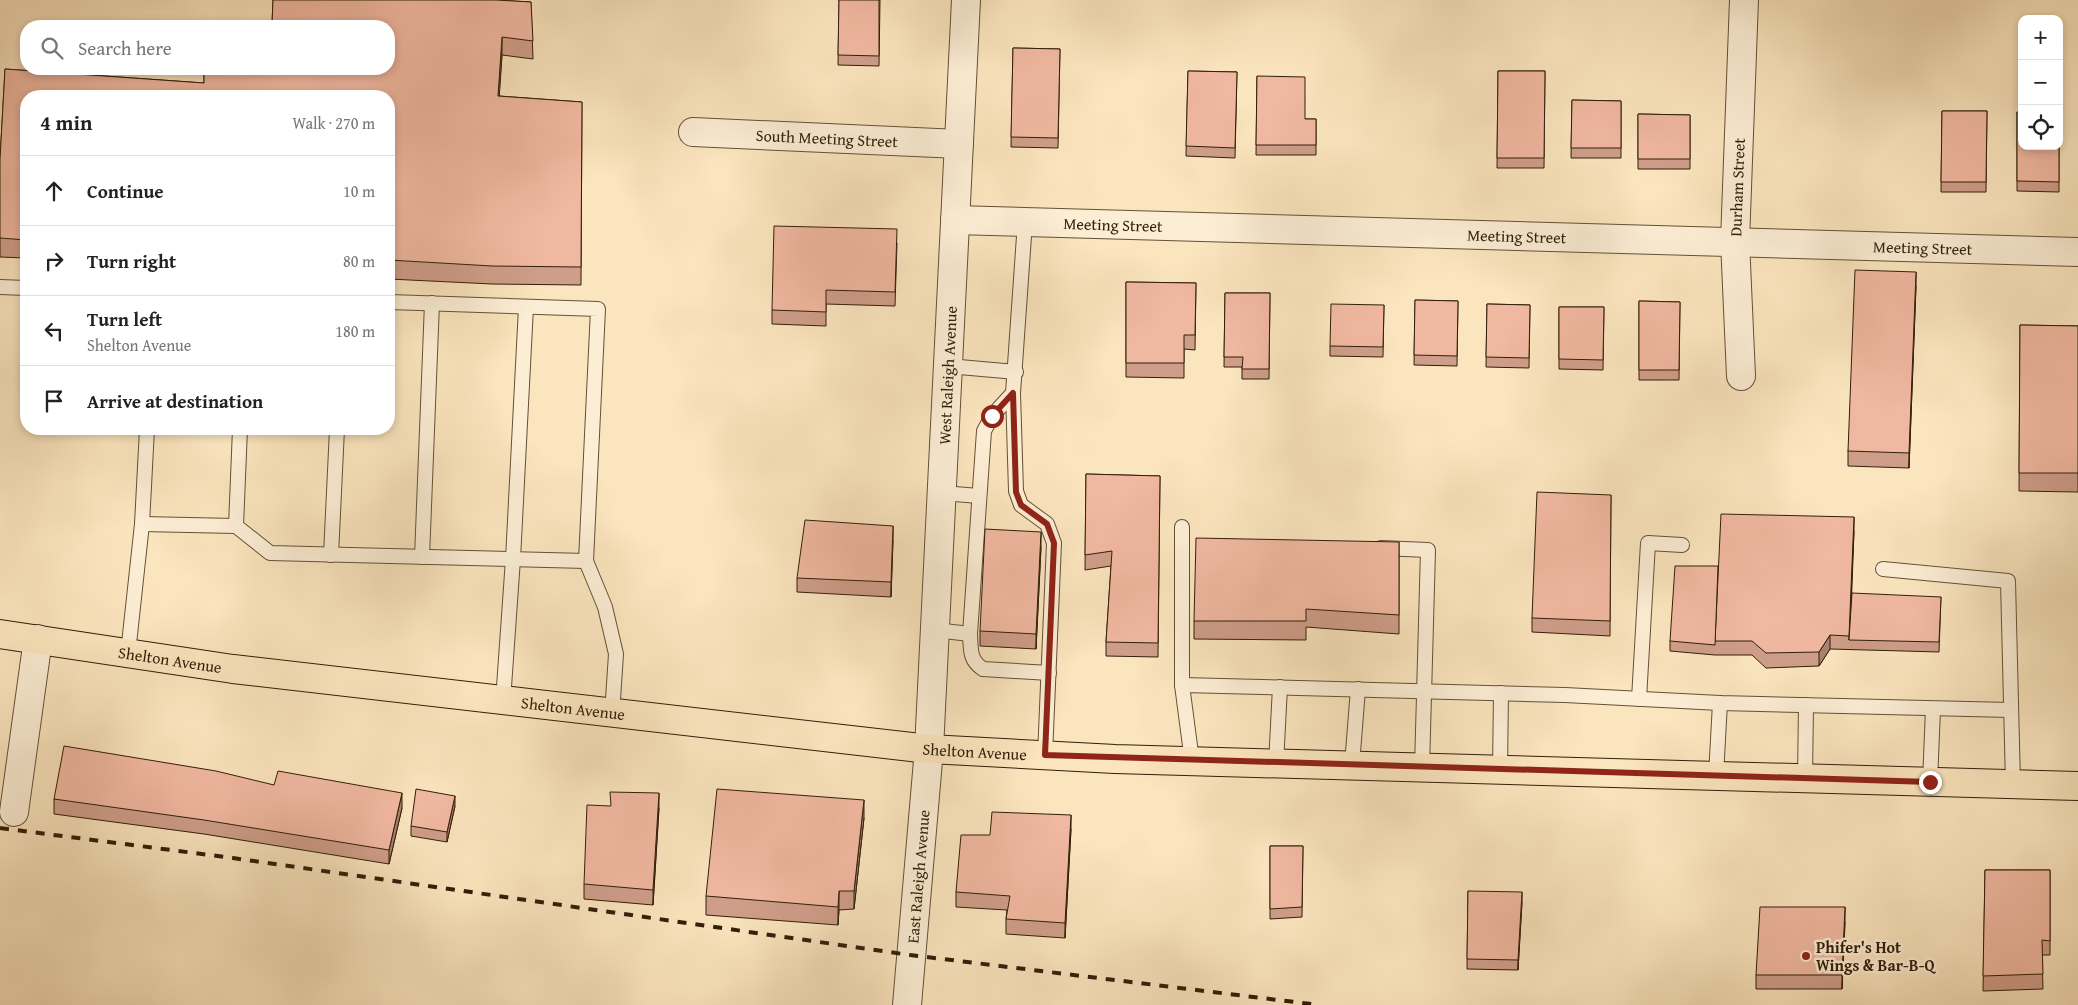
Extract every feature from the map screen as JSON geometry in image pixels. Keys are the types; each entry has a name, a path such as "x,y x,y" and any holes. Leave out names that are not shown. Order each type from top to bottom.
{"main road":[{"name":"Shelton Avenue","path":"0,634 242,670 929,749 1276,764 2078,786"}],"street":[{"name":"West Raleigh Avenue","path":"929,749 966,0"},
{"name":"Durham Street","path":"1741,376 1735,241 1744,0"},
{"name":"South Meeting Street","path":"693,132 959,144"},
{"name":"Meeting Street","path":"955,220 2078,252"},
{"path":"14,812 38,639"},
{"name":"East Raleigh Avenue","path":"907,1005 929,749"}],"lane":[{"path":"1024,222 1016,372 1013,393 1016,492 1021,505 1047,524 1054,543 1045,755"},
{"path":"0,288 20,288"},
{"path":"395,302 598,309 586,561 605,607 616,654 612,714"},
{"path":"422,557 432,303"},
{"path":"503,701 513,559 526,307"},
{"path":"948,366 1016,372"},
{"path":"1013,393 992,416 984,431 970,634 971,657 976,665 983,669 1049,673"},
{"path":"128,653 142,524 147,435"},
{"path":"236,526 240,435"},
{"path":"331,554 337,435"},
{"path":"942,493 979,496"},
{"path":"142,524 236,526 270,552 586,561"},
{"path":"1182,527 1182,685 1192,761"},
{"path":"1639,699 1648,544 1682,545"},
{"path":"1363,547 1428,550 1422,768"},
{"path":"1883,569 2008,581 2013,784"},
{"path":"936,630 970,634"},
{"path":"1182,685 1501,693 1720,704 2011,710"},
{"path":"1276,764 1280,687"},
{"path":"1352,765 1358,690"},
{"path":"1500,770 1501,693"},
{"path":"1716,776 1720,704"},
{"path":"1805,778 1806,706"},
{"path":"1930,782 1933,708"}],"building":[{"path":"273,0 496,0 531,2 533,41 502,37 498,96 582,102 581,267 492,266 395,260 395,90 20,90 20,240 0,238 0,159 5,69 20,70 20,75 90,75 204,83 204,75 395,75 395,20 272,20"},
{"path":"839,0 879,0 879,56 838,55"},
{"path":"1013,48 1060,49 1058,138 1011,137"},
{"path":"1188,71 1237,72 1235,148 1186,146"},
{"path":"1498,71 1545,71 1544,158 1497,158"},
{"path":"1257,76 1305,77 1305,119 1316,119 1316,145 1256,145"},
{"path":"1572,100 1621,101 1621,148 1571,148"},
{"path":"1942,111 1987,111 1986,182 1941,182"},
{"path":"2018,112 2018,150 2059,150 2059,182 2017,181"},
{"path":"1638,114 1690,115 1690,159 1638,159"},
{"path":"774,226 897,229 895,292 826,290 826,312 772,310"},
{"path":"1855,270 1916,272 1909,453 1848,451"},
{"path":"1126,282 1196,283 1195,335 1184,335 1184,363 1126,363"},
{"path":"1225,293 1270,293 1269,369 1242,369 1243,357 1224,357"},
{"path":"1415,300 1458,301 1457,356 1414,355"},
{"path":"1639,301 1680,302 1679,370 1639,370"},
{"path":"1331,304 1384,305 1383,347 1330,346"},
{"path":"1487,304 1530,305 1529,358 1486,357"},
{"path":"1559,307 1604,307 1603,360 1559,359"},
{"path":"2020,325 2078,326 2078,473 2019,473"},
{"path":"1086,474 1160,476 1158,643 1106,642 1112,551 1085,555"},
{"path":"1537,492 1611,495 1610,621 1532,618"},
{"path":"1721,514 1854,517 1849,636 1830,635 1819,652 1766,653 1752,641 1715,641"},
{"path":"805,520 893,526 891,582 797,578"},
{"path":"985,529 1041,532 1036,634 980,631"},
{"path":"1196,538 1399,542 1399,615 1306,609 1306,621 1194,621"},
{"path":"1675,566 1718,566 1715,645 1670,641"},
{"path":"1852,593 1941,597 1939,642 1849,640"},
{"path":"64,746 216,771 274,785 278,771 402,793 389,850 204,820 54,799"},
{"path":"416,789 455,796 447,832 411,826"},
{"path":"717,789 864,800 854,891 839,891 838,907 706,896"},
{"path":"610,792 659,793 653,890 584,884 587,805 611,806"},
{"path":"992,812 1071,815 1065,923 1006,919 1010,896 956,892 961,835 990,835"},
{"path":"1270,846 1303,846 1302,907 1270,909"},
{"path":"1985,870 2050,870 2050,941 2042,940 2043,974 1983,976"},
{"path":"1468,891 1522,892 1518,960 1467,959"},
{"path":"1760,907 1845,907 1842,975 1756,975"}],"railway":[{"path":"0,828 233,858 910,955 1319,1005"}],"place":[{"name":"Phifer's Hot Wings & Bar-B-Q","path":"1806,956"}],"route":[{"path":"992,416 1013,393 1016,492 1021,505 1047,524 1054,543 1055,561 1045,755 1115,759 1930,782"}]}
